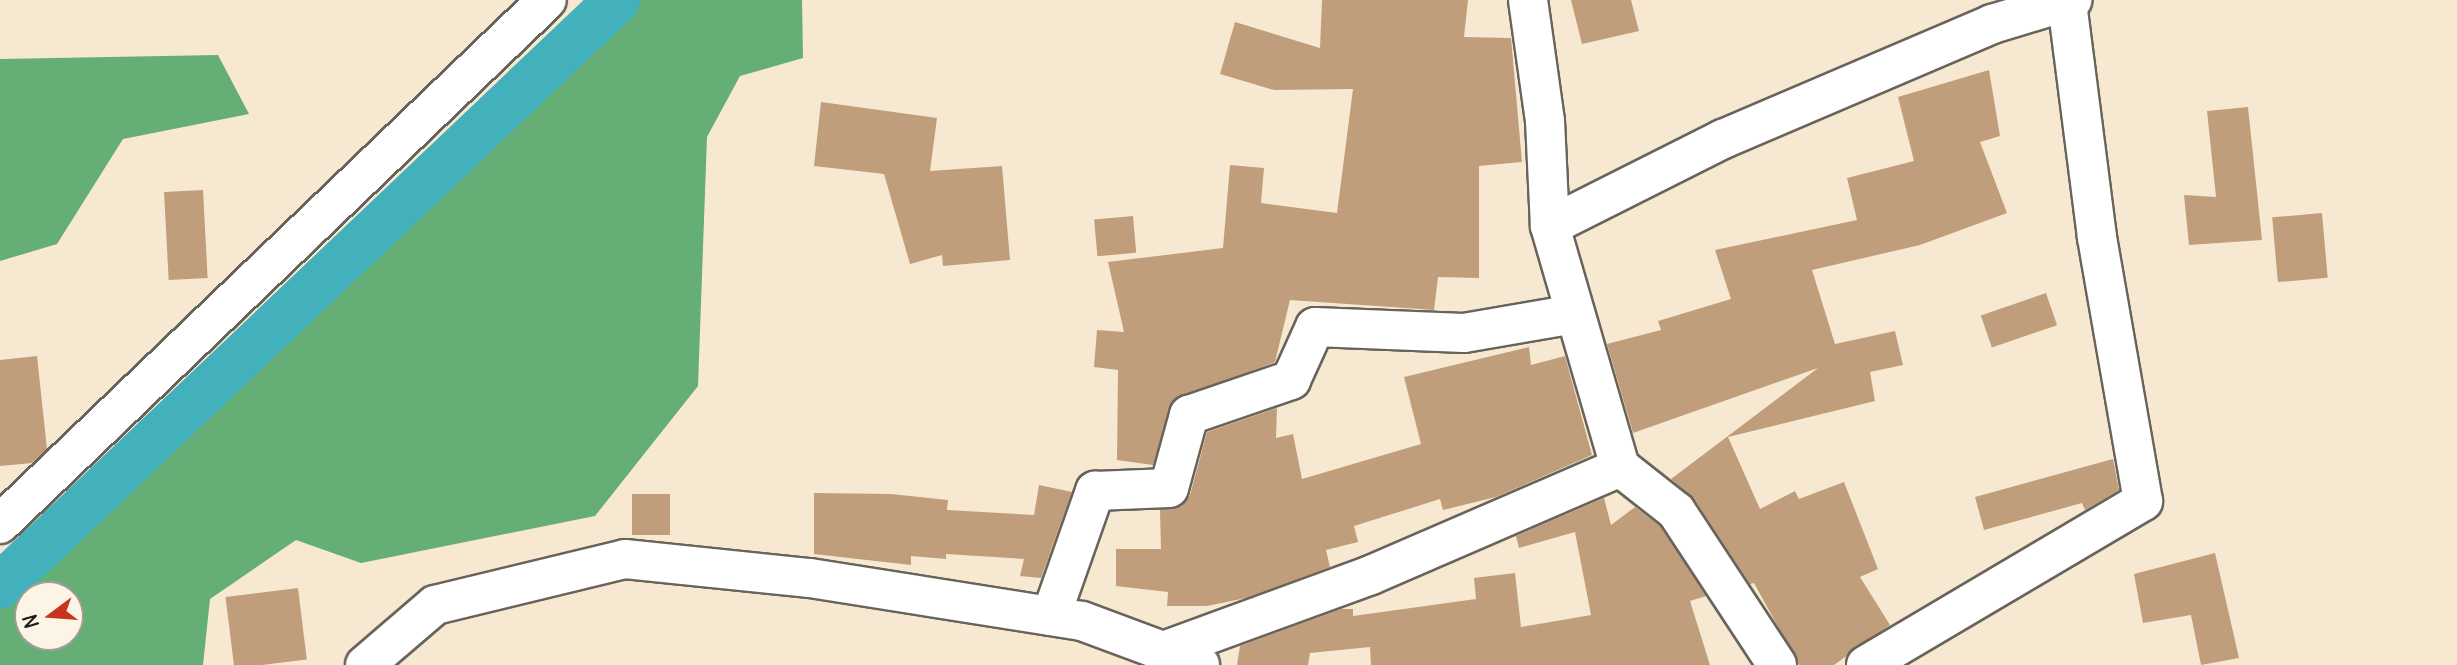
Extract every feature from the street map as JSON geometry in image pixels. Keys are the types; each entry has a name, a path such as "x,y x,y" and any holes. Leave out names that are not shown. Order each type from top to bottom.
{"street":[{"path":"0,524 547,0"},
{"path":"1528,0 1545,121 1550,226 1620,467 1676,511 1777,665"},
{"path":"1550,226 1723,139 1992,24 2070,1 2097,237 2143,501 1866,665"},
{"path":"1051,616 1095,491 1170,488 1189,415 1291,380 1315,327 1464,333 1574,314"},
{"path":"365,665 435,605 625,559 810,579 1082,621 1183,657 1620,467"}],"green space":[{"path":"591,0 802,0 803,58 740,76 707,137 698,386 595,516 361,563 296,540 210,599 203,665 0,665 0,566"},
{"path":"218,55 249,114 123,139 57,244 0,261 0,59"}],"building":[{"path":"1322,0 1468,0 1464,37 1511,38 1522,162 1479,166 1479,278 1438,277 1434,310 1290,300 1275,362 1174,400 1153,465 1117,460 1118,370 1094,367 1097,330 1124,332 1108,262 1223,248 1230,165 1264,168 1261,203 1337,213 1353,89 1274,90 1220,74 1235,22 1320,48"},
{"path":"1571,0 1631,0 1639,31 1582,44"},
{"path":"1989,70 2000,136 1980,142 2007,213 1920,245 1812,270 1835,344 1895,331 1903,365 1870,372 1875,401 1728,437 1760,509 1795,491 1799,499 1844,482 1878,569 1860,577 1890,625 1834,665 1799,665 1754,583 1750,584 1694,499 1671,479 1818,368 1633,433 1607,344 1661,330 1658,321 1731,299 1715,250 1857,220 1847,178 1914,161 1898,97"},
{"path":"821,102 937,118 930,171 1002,166 1010,260 943,266 942,255 910,264 884,174 814,166"},
{"path":"2248,107 2262,240 2189,245 2184,195 2216,197 2207,111"},
{"path":"203,190 208,278 169,280 164,192"},
{"path":"2322,213 2328,278 2278,282 2272,217"},
{"path":"1133,216 1136,253 1097,256 1094,219"},
{"path":"2046,293 2057,325 1992,348 1981,315"},
{"path":"1529,347 1531,365 1565,356 1592,455 1496,497 1443,510 1440,499 1354,526 1358,542 1326,550 1330,567 1246,598 1207,606 1167,606 1168,592 1116,586 1116,549 1161,549 1160,510 1182,506 1190,495 1207,432 1277,408 1276,438 1293,434 1302,479 1421,444 1404,377"},
{"path":"37,356 47,449 32,463 0,466 0,360"},
{"path":"2113,459 2119,490 2085,510 2082,503 1984,530 1975,497"},
{"path":"1039,485 1072,492 1041,578 1020,576 1024,559 946,554 946,559 911,556 911,565 814,554 814,493 891,494 948,500 947,510 1034,515"},
{"path":"632,494 670,494 670,535 632,535"},
{"path":"1604,498 1611,525 1635,507 1660,526 1706,596 1690,601 1710,665 1371,665 1370,647 1310,653 1308,665 1237,665 1240,646 1341,609 1353,609 1353,616 1476,599 1474,578 1515,573 1521,627 1591,615 1575,532 1519,548 1516,536"},
{"path":"2215,553 2239,658 2201,665 2191,615 2143,623 2134,574"},
{"path":"298,588 307,659 262,665 234,665 226,597"}],"waterway":[{"path":"0,586 617,0"}]}
